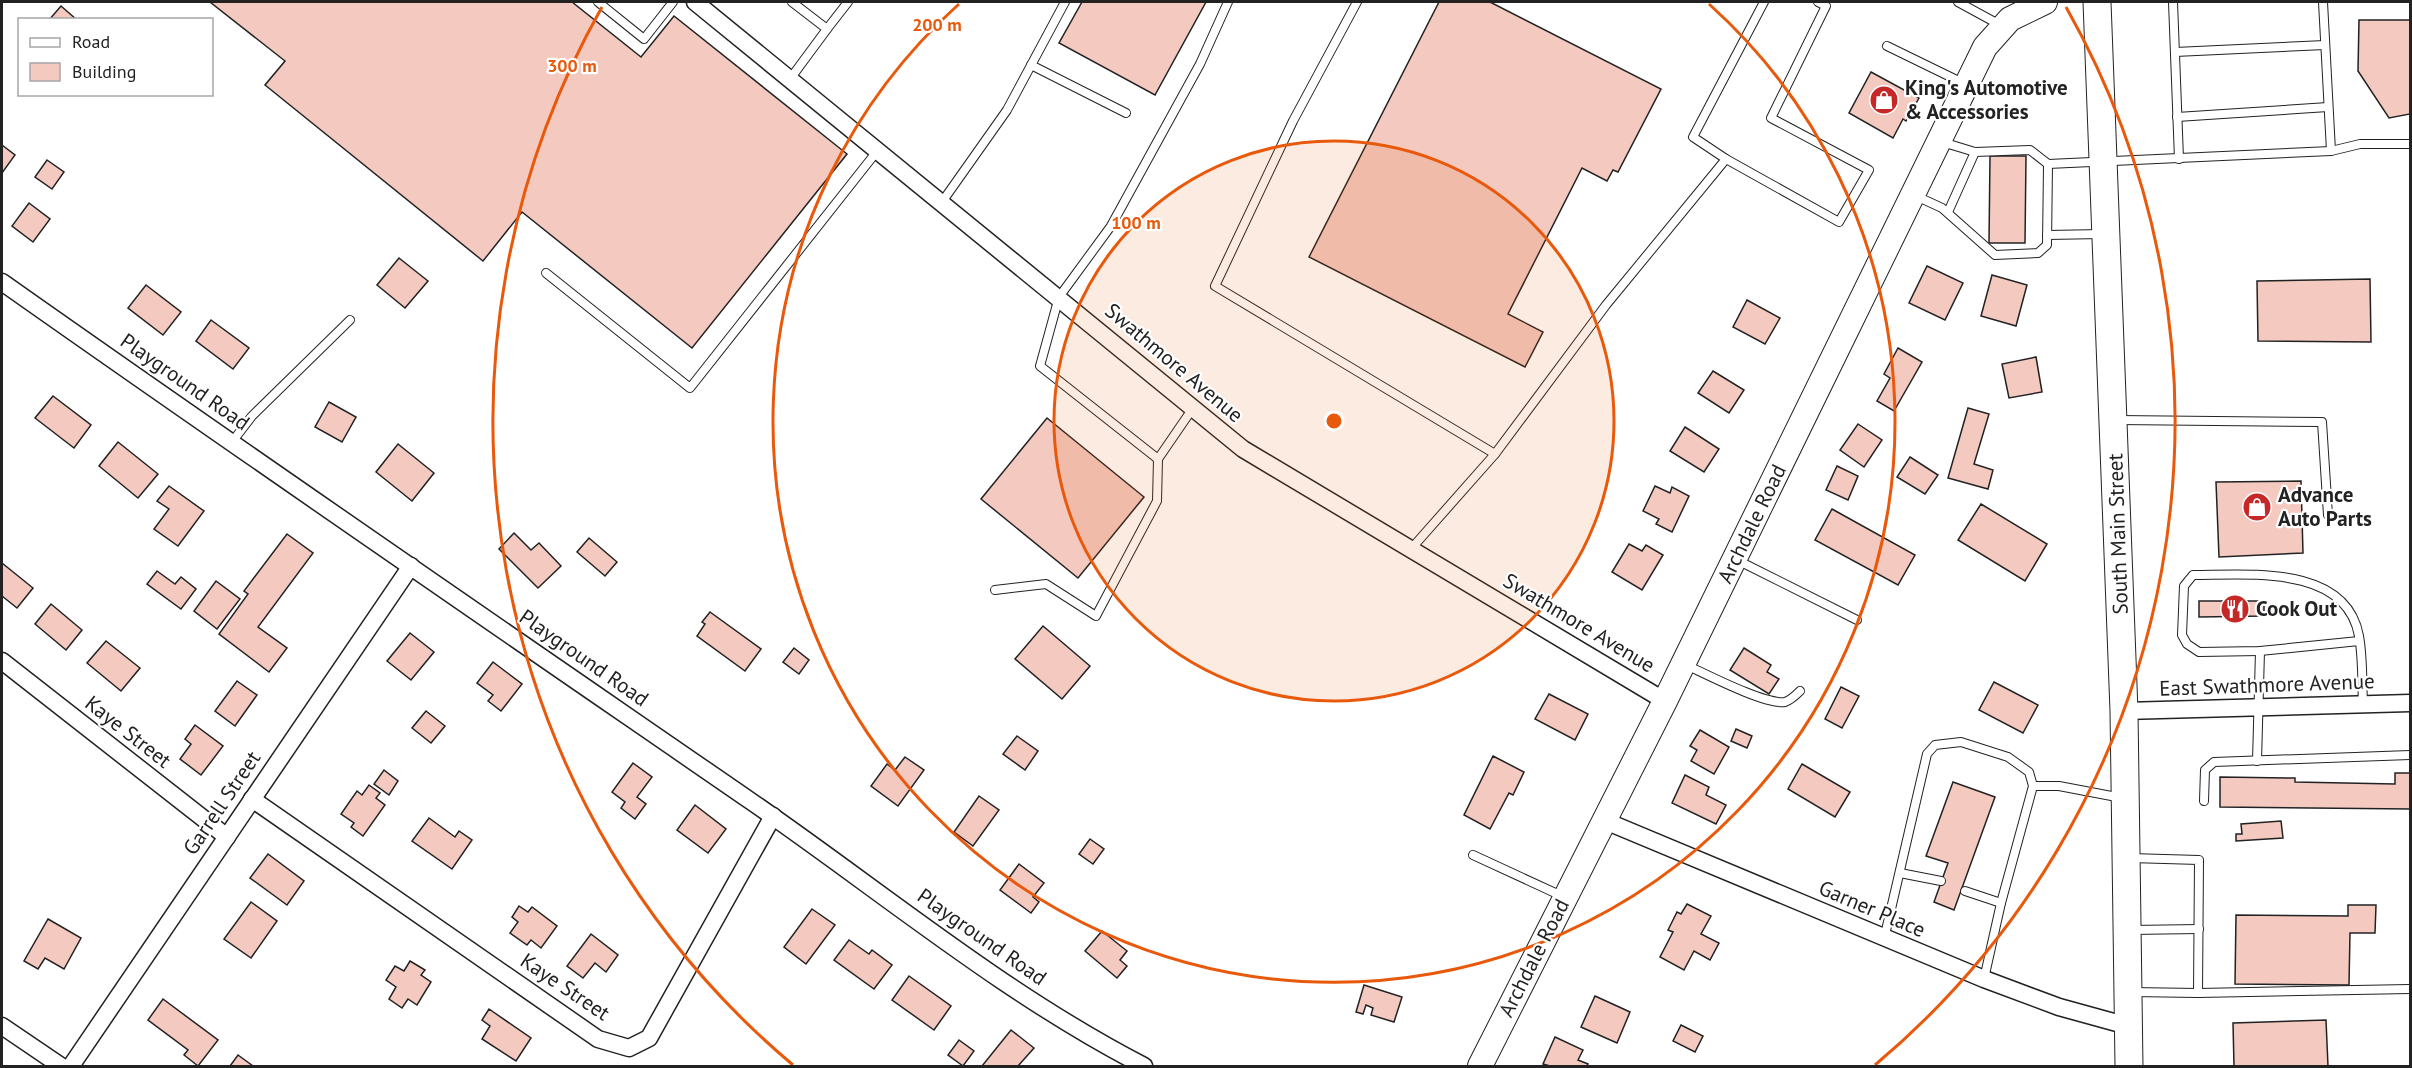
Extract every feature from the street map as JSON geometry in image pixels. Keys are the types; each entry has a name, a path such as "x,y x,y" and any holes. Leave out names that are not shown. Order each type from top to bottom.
{"main road":[{"name":"Archdale Road","path":"1480,1066 1735,559 1984,47 2010,19 2044,2"},
{"name":"South Main Street","path":"2097,2 2124,711 2129,1066"}],"street":[{"name":"Swathmore Avenue","path":"695,2 1243,449 1665,700"},
{"name":"Playground Road","path":"2,282 773,816 1002,980 1067,1022 1144,1066"},
{"name":"Garrell Street","path":"71,1066 411,566"},
{"name":"Kaye Street","path":"2,661 227,837"},
{"name":"East Swathmore Avenue","path":"2124,711 2410,704"},
{"name":"Kaye Street","path":"252,799 598,1039 629,1048 649,1038 773,816"},
{"name":"Garner Place","path":"1603,820 1984,979 2059,1007 2128,1026"},
{"path":"2,1026 61,1066"}],"lane":[{"path":"598,2 644,39 673,2"},
{"path":"792,2 827,29"},
{"path":"790,79 848,2"},
{"path":"942,202 1007,110 1065,2"},
{"path":"1158,459 1040,366 1059,297 1111,226 1200,64 1228,2"},
{"path":"1357,2 1293,120 1215,286 1495,454"},
{"path":"1764,2 1694,137 1726,159 1839,222 1869,170 1772,118 1826,6 1818,2"},
{"path":"1958,2 2003,26"},
{"path":"2173,2 2179,159"},
{"path":"2323,2 2331,151"},
{"path":"2175,52 2325,45"},
{"path":"1887,46 1966,85"},
{"path":"1030,66 1126,113"},
{"path":"2177,117 2328,107"},
{"path":"1938,141 1975,152 2030,150 2048,164 2331,151 2360,144 2410,144"},
{"path":"546,273 690,388 878,150"},
{"path":"1947,212 1975,152"},
{"path":"1411,549 1495,454 1606,305 1726,159"},
{"path":"1913,195 1942,208 1995,255 2038,253 2047,245 2048,164"},
{"path":"2047,235 2106,234"},
{"path":"232,442 252,416 350,320"},
{"path":"995,590 1046,584 1096,616 1156,501 1158,459 1194,408"},
{"path":"2113,420 2322,422 2328,515"},
{"path":"1735,559 1857,620"},
{"path":"2359,641 2260,651 2199,652 2187,644 2182,635 2184,586 2193,575 2271,575 2328,590 2341,599 2353,618 2359,641 2363,705"},
{"path":"2257,761 2260,651"},
{"path":"1683,664 1773,701 1783,702 1792,699 1800,691"},
{"path":"1884,939 1927,754 1935,745 1961,742 2007,756 2029,772 2033,786 2001,903 1984,979"},
{"path":"2204,801 2205,770 2214,762 2410,755"},
{"path":"2033,786 2059,786 2125,798"},
{"path":"1473,855 1564,897"},
{"path":"2126,858 2199,860 2198,993"},
{"path":"1900,873 1941,881"},
{"path":"1965,891 2001,903"},
{"path":"2127,930 2199,929"},
{"path":"2128,992 2410,989"}],"building":[{"path":"210,2 572,2 641,57 674,16 847,154 692,348 522,212 483,261 265,85 285,61"},
{"path":"1082,2 1206,2 1155,95 1059,43"},
{"path":"1439,2 1490,2 1661,89 1618,172 1613,170 1607,181 1582,168 1508,314 1543,332 1525,367 1309,257"},
{"path":"61,6 75,18 51,18"},
{"path":"2359,20 2410,20 2410,114 2389,118 2358,71"},
{"path":"1871,72 1919,98 1906,121 1903,119 1893,138 1849,113"},
{"path":"2,145 15,155 2,173"},
{"path":"1990,156 2026,156 2025,243 1989,243"},
{"path":"47,160 64,172 52,189 35,177"},
{"path":"29,203 50,219 33,242 12,226"},
{"path":"399,258 428,281 405,308 377,285"},
{"path":"1927,266 1963,283 1945,320 1909,303"},
{"path":"1992,275 2027,285 2016,326 1981,316"},
{"path":"2370,279 2371,342 2258,341 2257,281"},
{"path":"146,285 181,312 163,335 128,308"},
{"path":"1747,300 1780,318 1765,344 1733,327"},
{"path":"211,320 249,348 233,369 196,341"},
{"path":"1898,348 1922,362 1894,411 1877,401 1890,378 1884,374"},
{"path":"2036,357 2042,392 2009,398 2002,364"},
{"path":"1713,371 1744,390 1729,413 1698,393"},
{"path":"53,396 91,425 74,448 35,418"},
{"path":"329,402 356,417 342,442 315,427"},
{"path":"1968,408 1989,414 1974,464 1993,470 1988,489 1948,478"},
{"path":"1047,418 1144,497 1078,578 981,499"},
{"path":"1858,424 1882,440 1864,467 1840,450"},
{"path":"1685,427 1719,449 1704,472 1670,451"},
{"path":"118,442 158,474 138,498 99,466"},
{"path":"398,444 434,473 412,501 376,472"},
{"path":"1910,457 1938,475 1925,494 1897,477"},
{"path":"1837,466 1858,476 1848,500 1826,490"},
{"path":"2301,481 2303,553 2219,557 2216,482"},
{"path":"169,486 204,511 178,546 154,529 169,509 157,501"},
{"path":"1655,486 1670,493 1672,487 1689,496 1672,532 1656,524 1659,519 1643,511"},
{"path":"1981,504 2047,544 2025,581 1958,540"},
{"path":"1832,509 1915,555 1898,585 1815,540"},
{"path":"514,533 531,550 539,543 561,566 538,588 499,549"},
{"path":"287,534 313,553 258,627 287,648 269,672 219,634 248,594 244,591"},
{"path":"589,538 617,562 605,576 577,552"},
{"path":"1629,544 1642,551 1646,545 1663,555 1642,590 1612,572"},
{"path":"2,563 33,588 17,608 2,596"},
{"path":"157,571 175,584 181,577 196,589 181,609 147,584"},
{"path":"216,581 240,599 217,629 194,611"},
{"path":"2199,601 2264,601 2264,616 2199,617"},
{"path":"51,604 82,630 66,650 35,624"},
{"path":"710,612 761,649 745,671 697,636 705,624 702,622"},
{"path":"1043,626 1090,666 1062,699 1015,659"},
{"path":"410,633 434,652 411,680 387,661"},
{"path":"106,641 140,668 121,691 87,663"},
{"path":"794,648 809,660 799,674 783,662"},
{"path":"1744,648 1771,665 1767,672 1779,679 1769,694 1730,670"},
{"path":"493,662 522,684 501,711 488,701 493,695 477,683"},
{"path":"237,681 257,695 235,726 215,711"},
{"path":"1994,682 2038,705 2023,733 1979,710"},
{"path":"1841,687 1859,696 1842,728 1825,719"},
{"path":"1549,694 1588,714 1575,740 1535,719"},
{"path":"426,711 445,726 431,743 412,728"},
{"path":"195,725 223,746 201,775 180,759 191,744 185,739"},
{"path":"1736,729 1752,736 1747,748 1731,741"},
{"path":"1700,730 1729,747 1714,774 1691,761 1697,750 1690,746"},
{"path":"1017,736 1038,751 1025,770 1003,754"},
{"path":"1493,756 1524,772 1513,795 1509,793 1490,829 1464,815"},
{"path":"905,757 924,770 898,806 871,786 887,764 895,770"},
{"path":"633,763 652,777 637,797 646,804 635,819 621,808 625,802 612,792"},
{"path":"1802,764 1850,792 1835,817 1788,789"},
{"path":"384,770 398,781 389,795 374,784"},
{"path":"2395,773 2410,773 2410,809 2220,807 2220,777 2295,778 2295,782 2395,784"},
{"path":"1685,775 1709,787 1706,795 1726,805 1716,824 1672,803"},
{"path":"1953,782 1995,797 1954,910 1934,902 1948,863 1926,856"},
{"path":"369,785 380,793 376,798 385,805 363,836 351,827 354,823 341,814 357,791 362,795"},
{"path":"979,796 999,810 973,846 954,832"},
{"path":"695,805 726,829 708,853 677,830"},
{"path":"429,818 455,837 459,831 472,840 452,869 412,841"},
{"path":"2281,821 2283,838 2236,841 2236,834 2242,834 2241,824"},
{"path":"1090,839 1104,849 1093,864 1079,854"},
{"path":"268,854 304,881 287,905 250,878"},
{"path":"1019,864 1044,883 1033,897 1039,902 1031,913 1000,890"},
{"path":"251,902 277,921 251,958 224,939"},
{"path":"1687,904 1711,916 1701,934 1719,943 1710,960 1694,951 1684,970 1660,957 1673,932 1668,930 1677,912 1681,914"},
{"path":"2348,905 2376,905 2375,933 2350,933 2349,985 2235,984 2236,915 2348,916"},
{"path":"519,906 528,912 532,907 557,926 541,948 531,940 527,945 510,933 518,922 512,917"},
{"path":"812,909 835,925 806,964 784,947"},
{"path":"48,919 81,938 64,969 45,958 38,969 24,961"},
{"path":"1102,931 1127,951 1120,960 1127,966 1117,978 1085,951"},
{"path":"591,934 618,955 606,972 595,963 583,978 567,966"},
{"path":"849,940 869,954 872,950 892,965 874,989 834,960"},
{"path":"410,961 425,970 421,975 431,982 417,1005 408,999 402,1008 389,999 396,987 386,980 395,966 404,971"},
{"path":"909,976 951,1006 934,1030 892,1000"},
{"path":"1364,985 1402,997 1394,1022 1371,1015 1373,1008 1366,1005 1363,1014 1356,1012"},
{"path":"1595,996 1630,1012 1617,1043 1581,1027"},
{"path":"163,999 218,1040 198,1066 184,1055 188,1050 148,1020"},
{"path":"489,1009 531,1038 516,1061 482,1039 490,1026 482,1020"},
{"path":"2326,1020 2328,1066 2234,1066 2233,1023"},
{"path":"1681,1025 1703,1036 1695,1052 1673,1041"},
{"path":"1011,1030 1034,1048 1018,1066 982,1066"},
{"path":"1555,1037 1583,1050 1578,1060 1588,1064 1587,1066 1543,1064"},
{"path":"959,1040 974,1051 963,1066 948,1055"},
{"path":"238,1055 253,1066 230,1066"}],"place":[{"name":"King's Automotive & Accessories","path":"1884,100"},
{"name":"Advance Auto Parts","path":"2257,507"},
{"name":"Cook Out","path":"2235,609"}]}
